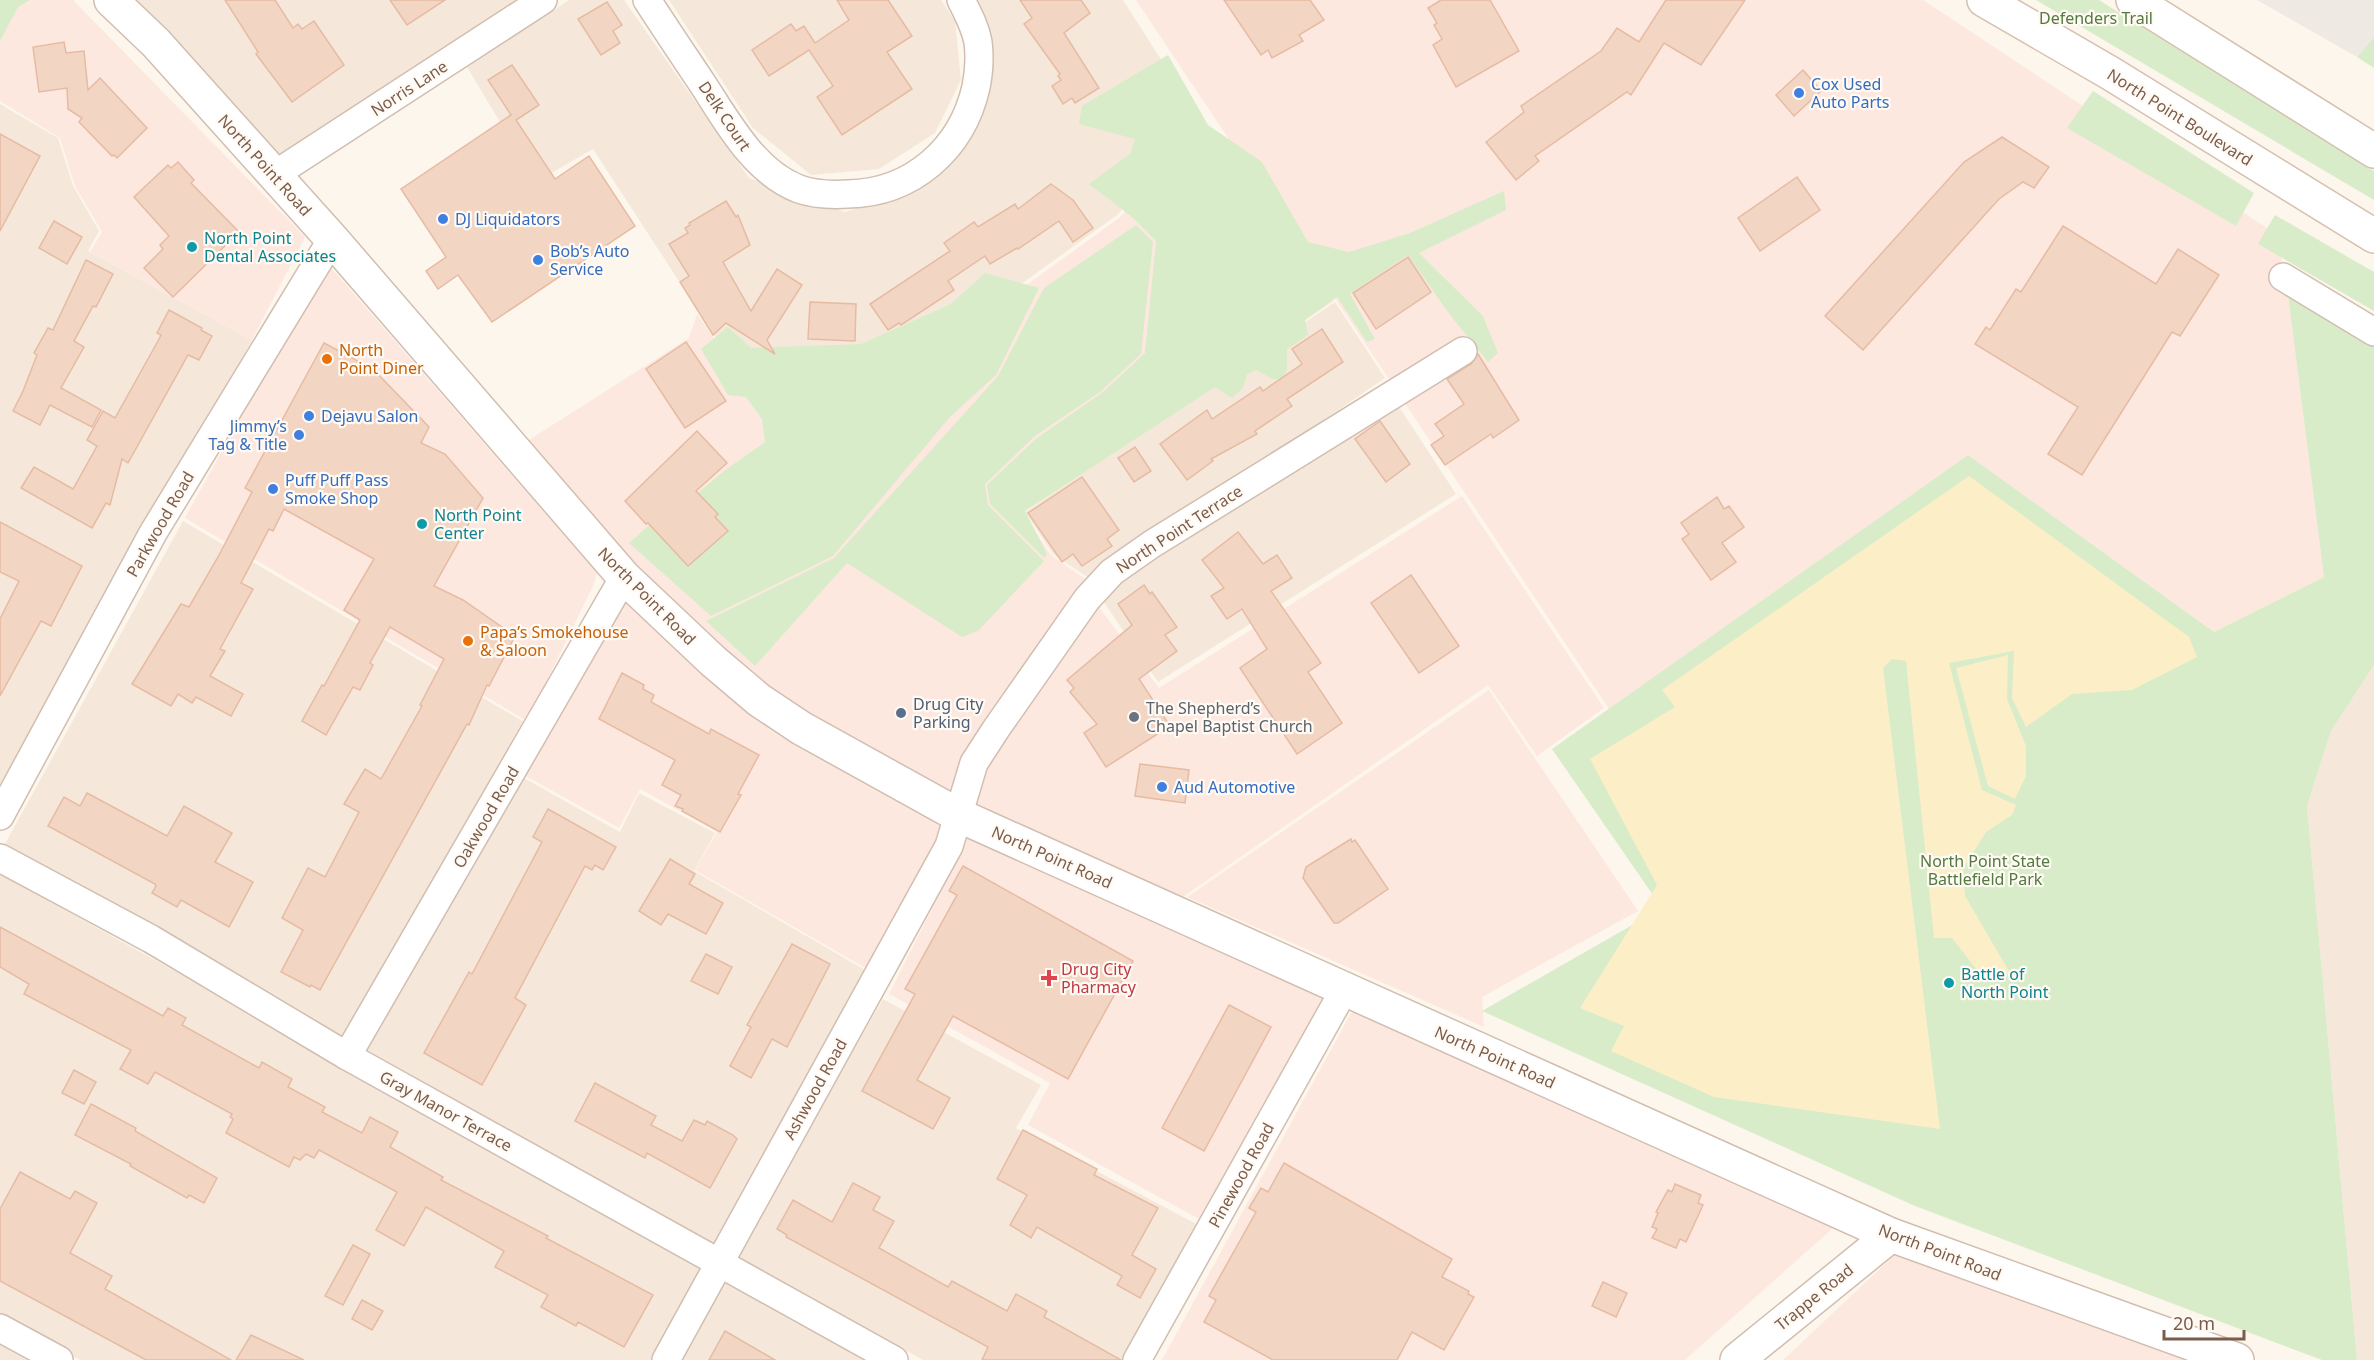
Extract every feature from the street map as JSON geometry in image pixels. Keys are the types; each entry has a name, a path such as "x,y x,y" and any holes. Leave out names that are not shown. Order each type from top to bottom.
{"street":[{"name":"North Point Road","path":"111,0 156,43 332,239 624,578 759,700 830,745 958,815 1891,1235 2237,1360"},
{"name":"Norris Lane","path":"274,175 543,0"},
{"name":"Delk Court","path":"647,0 735,134 752,156 798,189 831,195 867,194 905,180 922,171 945,150 963,127 972,104 979,69 978,44 972,22 961,0"},
{"name":"North Point Boulevard","path":"1984,0 2110,73 2374,236"},
{"path":"2133,0 2374,151"},
{"name":"Parkwood Road","path":"0,816 153,533 332,239"},
{"path":"2283,277 2374,332"},
{"name":"North Point Terrace","path":"958,815 974,763 1042,666 1065,627 1112,572 1152,544 1463,351"},
{"name":"Oakwood Road","path":"347,1056 624,578"},
{"name":"Ashwood Road","path":"666,1360 949,846 958,815"},
{"name":"Gray Manor Terrace","path":"0,858 151,939 347,1056 717,1264 894,1360"},
{"name":"Pinewood Road","path":"1137,1360 1344,990"},
{"name":"Trappe Road","path":"1737,1360 1891,1235"},
{"path":"0,1328 59,1360"}],"shaded area":[{"path":"0,0 73,0 305,237 252,340 90,252 102,232 75,186 60,138 0,101"},
{"path":"135,0 521,0 276,157"},
{"path":"569,0 624,0 749,178 845,212 924,184 978,126 992,46 975,0 1123,0 1204,127 1117,215 1024,282 861,358 738,372 593,149 536,182 467,67"},
{"path":"669,0 941,0 955,21 961,80 935,133 879,169 811,175 753,128"},
{"path":"1136,0 1923,0 2279,236 2324,577 2214,632 1968,455 1609,709"},
{"path":"2257,0 2374,0 2374,37 2357,57"},
{"path":"0,104 58,138 73,186 99,231 88,251 252,340 0,797"},
{"path":"1209,128 1334,301 1022,511 1051,555 1088,581 951,798 846,749 752,676 618,551 521,445 689,338 697,314 740,376 860,362 1028,284 1119,218"},
{"path":"326,262 597,573 593,586 527,721 185,518"},
{"path":"1335,302 1385,378 1090,579 1053,554 1025,512"},
{"path":"1396,402 1456,494 1158,682 1101,598 1231,507"},
{"path":"1462,496 1604,708 1537,756 1488,685 1183,897 973,802 983,767 1096,603 1159,688"},
{"path":"183,521 524,722 345,1042 1,851"},
{"path":"620,595 771,731 943,826 867,969 695,870 717,832 640,789 619,828 524,775"},
{"path":"2374,665 2374,1360 2357,1360 2307,806 2331,731"},
{"path":"1489,690 1638,911 1482,997 1484,1027 1187,897"},
{"path":"524,778 620,832 639,793 715,833 694,871 865,970 720,1248 366,1049"},
{"path":"971,831 1332,992 1206,1223 1028,1125 1050,1083 889,994"},
{"path":"0,874 875,1360 80,1360 0,1316"},
{"path":"883,999 1041,1085 1016,1128 1200,1226 1125,1360 923,1360 736,1256"},
{"path":"1358,1000 1841,1221 1685,1360 1162,1360"},
{"path":"1903,1247 2190,1360 1783,1360"},
{"path":"0,1345 27,1360 0,1360"}],"green space":[{"path":"0,0 30,0 18,7 0,41"},
{"name":"Defenders Trail","path":"2036,0 2099,0 2374,171 2374,200"},
{"path":"2374,37 2374,68 2357,57"},
{"path":"1168,55 1208,125 1262,162 1308,242 1349,252 1410,233 1504,191 1506,210 1419,253 1483,316 1498,353 1488,362 1450,315 1408,255 1350,294 1375,339 1367,342 1337,297 1305,320 1308,335 1287,349 1287,369 1283,380 1273,379 1256,370 1247,374 1243,388 1232,398 1215,387 1025,511 1047,554 1044,558 990,504 987,485 1037,438 1103,392 1145,353 1156,241 1132,217 1089,184 1130,154 1135,139 1079,124 1082,106"},
{"path":"2093,91 2254,193 2236,226 2067,128"},
{"path":"2275,215 2374,272 2374,311 2258,244"},
{"path":"1136,225 1153,242 1141,354 1100,392 1035,436 985,484 988,505 1044,561 978,631 962,637 847,563 755,666 706,621 834,558 998,376 1044,288"},
{"path":"985,273 1039,288 996,375 950,417 833,556 711,616 629,543 688,491 693,497 724,471 765,442 762,419 746,397 728,395 701,349 728,327 751,348 861,344 951,304"},
{"name":"North Point State Battlefield Park","path":"2288,295 2374,347 2374,665 2331,731 2307,806 2357,1360 2322,1360 1915,1206 1482,1011 1662,908 1552,749 1968,455 2214,632 2324,577"}],"sand":[{"path":"1969,476 2189,637 2197,657 2132,690 2072,694 2026,727 2012,698 2014,651 1949,663 1982,790 2016,805 2012,815 1986,832 1963,869 1965,896 2010,973 1985,980 1952,938 1934,938 1906,661 1892,659 1883,668 1940,1129 1714,1097 1611,1051 1624,1026 1580,1008 1657,885 1590,759 1675,707 1662,690"},
{"path":"2008,655 2007,699 2026,746 2026,776 2015,799 1988,786 1956,668"}],"building":[{"path":"225,0 275,0 293,28 298,24 302,29 314,21 344,65 292,102 256,54 258,52"},
{"path":"390,0 445,0 407,25"},
{"path":"837,0 888,0 912,36 887,52 912,89 842,135 817,97 833,86 809,50 769,76 752,50 791,24 796,31 804,26 815,43 849,20"},
{"path":"1020,0 1081,0 1090,13 1064,33 1099,88 1075,103 1072,98 1063,104 1052,86 1061,80 1058,76 1060,74 1024,24 1032,18"},
{"path":"1224,0 1310,0 1324,20 1299,35 1303,41 1272,58 1268,50 1261,55"},
{"path":"1441,0 1490,0 1519,51 1456,87 1433,45 1442,39 1434,25 1437,23 1428,8"},
{"path":"1666,0 1745,0 1701,65 1664,43 1631,95 1627,92 1535,156 1539,161 1516,180 1486,142 1524,112 1521,106 1601,51 1617,28 1639,42"},
{"path":"607,2 622,25 613,31 620,43 601,55 578,19"},
{"path":"64,42 66,53 84,51 88,90 100,78 147,128 117,158 112,156 79,122 82,118 68,109 67,88 39,92 33,47"},
{"path":"512,65 539,105 516,120 555,179 589,156 635,226 492,322 458,275 438,289 426,271 446,257 401,189 511,115 488,80"},
{"name":"Cox Used Auto Parts","path":"1803,70 1821,91 1794,116 1776,95"},
{"path":"0,134 40,156 0,231"},
{"path":"2002,137 2049,167 2034,188 2023,182 1999,199 1863,350 1825,316 1964,162"},
{"path":"178,162 194,180 191,183 239,232 173,297 144,268 163,249 160,245 169,236 134,197 168,165 171,168"},
{"path":"1797,177 1820,210 1760,251 1738,218"},
{"path":"1051,184 1073,200 1093,228 1073,242 1059,221 1018,249 990,264 985,256 948,281 954,290 901,325 899,323 888,330 870,304 950,251 944,243 974,222 978,227 1015,204 1018,209"},
{"path":"726,201 736,217 738,215 750,245 723,262 751,311 777,269 802,285 767,340 775,354 726,323 713,335 680,282 689,276 669,244 688,233 685,228 690,225 689,223"},
{"path":"54,221 82,237 67,264 39,248"},
{"path":"2063,226 2156,284 2178,249 2219,275 2180,336 2172,332 2082,475 2048,454 2078,407 1975,344 1986,327 1990,330 2016,289 2021,292"},
{"path":"1408,257 1431,292 1376,329 1353,293"},
{"path":"86,260 113,274 96,307 93,306 74,341 84,347 61,388 101,410 92,427 50,405 40,425 13,411 37,355 34,353 48,328 53,330"},
{"path":"810,302 856,304 855,341 808,339"},
{"path":"169,310 212,336 199,360 188,355 128,463 122,459 110,505 106,503 92,528 21,488 34,467 73,489 97,446 87,440 103,411 115,418 161,335 157,333"},
{"path":"1322,329 1343,362 1287,399 1292,406 1255,431 1257,434 1211,459 1213,461 1187,480 1160,444 1207,410 1212,419 1260,387 1263,391 1302,364 1292,349"},
{"path":"686,342 726,401 685,428 646,369"},
{"path":"324,343 373,369 429,427 421,443 445,454 483,498 434,586 463,600 515,636 489,686 487,685 469,725 467,724 320,990 281,972 303,930 282,918 308,868 325,877 359,812 344,804 365,769 381,779 422,706 420,705 444,659 390,627 370,663 373,665 360,690 353,687 326,735 302,721 360,620 344,610 374,559 284,509 273,531 269,529 241,583 253,589 220,649 225,651 210,676 243,694 231,716 196,697 192,703 178,694 171,706 132,684 181,604 189,607 218,557 252,492 245,488"},
{"path":"1478,354 1519,420 1493,438 1491,434 1445,465 1431,445 1444,436 1435,424 1464,404 1447,379 1471,364"},
{"path":"1380,421 1410,464 1386,482 1355,439"},
{"path":"697,431 727,463 696,491 718,514 715,517 728,531 688,566 625,501"},
{"path":"1135,447 1151,471 1134,482 1118,458"},
{"path":"1082,477 1119,530 1107,539 1112,546 1082,566 1073,554 1062,562 1028,513"},
{"path":"1717,497 1724,509 1729,506 1744,527 1722,543 1736,562 1711,580 1682,539 1689,534 1681,523"},
{"path":"0,522 82,566 51,626 41,621 0,696 0,619 19,581 0,572"},
{"path":"1238,532 1263,564 1277,555 1292,578 1271,591 1321,663 1308,672 1342,723 1297,754 1240,668 1267,649 1242,609 1227,619 1211,596 1224,588 1202,560"},
{"path":"1411,575 1459,646 1419,673 1371,603"},
{"path":"1144,585 1150,594 1152,592 1177,627 1165,635 1177,651 1139,679 1170,726 1106,767 1084,733 1097,724 1070,692 1074,688 1067,680 1132,625 1118,604"},
{"path":"622,673 644,685 643,689 654,695 651,702 709,734 711,729 759,755 738,794 741,795 720,832 675,806 681,795 662,785 675,760 599,719"},
{"name":"Aud Automotive","path":"1140,764 1189,770 1185,803 1135,796"},
{"path":"87,793 167,836 184,806 232,833 215,862 253,882 229,927 181,900 177,907 152,893 155,884 48,826 64,797 80,806"},
{"path":"548,809 616,847 603,870 595,865 592,870 585,866 515,998 526,1005 482,1085 424,1053 469,972 472,974 542,842 533,837"},
{"path":"1351,839 1352,842 1355,840 1388,889 1338,923 1334,923 1303,878 1306,867"},
{"path":"670,859 695,874 689,884 723,903 706,934 668,914 661,925 639,911"},
{"path":"963,866 1133,961 1068,1079 953,1016 917,1080 950,1098 933,1129 862,1091 915,994 905,989 957,895 949,891"},
{"path":"0,927 163,1016 168,1008 186,1018 182,1025 259,1068 262,1062 292,1079 288,1087 325,1107 322,1112 362,1133 370,1117 398,1132 390,1147 443,1177 441,1180 653,1295 624,1347 578,1322 576,1326 541,1307 548,1295 495,1267 504,1251 426,1207 404,1246 376,1230 397,1192 319,1150 314,1158 306,1154 300,1160 294,1157 289,1167 226,1133 233,1119 230,1117 232,1114 155,1072 148,1084 120,1069 131,1050 24,994 29,984 0,967"},
{"path":"792,944 830,964 787,1047 772,1039 751,1078 730,1066 751,1027 747,1025"},
{"path":"706,954 732,967 718,994 691,981"},
{"path":"1229,1005 1271,1027 1204,1151 1162,1128"},
{"path":"74,1070 96,1082 84,1104 62,1093"},
{"path":"595,1083 656,1116 651,1125 682,1141 694,1120 705,1125 707,1121 733,1135 737,1139 710,1188 647,1153 645,1158 575,1121"},
{"path":"91,1104 136,1128 135,1131 217,1178 204,1203 189,1195 187,1198 130,1166 131,1164 75,1135"},
{"path":"1023,1130 1097,1169 1094,1175 1158,1208 1132,1255 1156,1269 1140,1298 1117,1285 1122,1276 1037,1227 1031,1238 1010,1225 1027,1195 997,1179"},
{"path":"1284,1163 1452,1259 1442,1277 1469,1291 1468,1294 1474,1297 1444,1350 1412,1332 1397,1360 1273,1360 1204,1322 1216,1300 1209,1296 1256,1212 1249,1208 1261,1188 1268,1192"},
{"path":"20,1172 70,1199 75,1191 97,1203 70,1253 112,1276 105,1289 231,1360 146,1360 0,1281 0,1209"},
{"path":"853,1183 880,1197 873,1210 894,1221 879,1248 948,1287 952,1281 1007,1311 1016,1294 1047,1311 1044,1317 1121,1360 982,1360 988,1347 786,1237 787,1235 777,1229 793,1200 832,1222"},
{"path":"1675,1184 1701,1195 1698,1203 1703,1205 1686,1242 1680,1239 1676,1248 1652,1238 1657,1229 1652,1227 1658,1213 1656,1212 1668,1190 1672,1192"},
{"path":"353,1245 370,1254 343,1305 325,1296"},
{"path":"1603,1282 1627,1293 1616,1317 1592,1306"},
{"path":"362,1300 383,1311 372,1330 352,1319"},
{"path":"725,1331 775,1360 709,1360"},
{"path":"251,1335 304,1360 236,1360"}],"place":[{"name":"Cox Used Auto Parts","path":"1799,93"},
{"name":"DJ Liquidators","path":"443,219"},
{"name":"North Point Dental Associates","path":"192,247"},
{"name":"Bob’s Auto Service","path":"538,260"},
{"name":"North Point Diner","path":"327,359"},
{"name":"Dejavu Salon","path":"309,416"},
{"name":"Jimmy’s Tag & Title","path":"299,435"},
{"name":"Puff Puff Pass Smoke Shop","path":"273,489"},
{"name":"North Point Center","path":"422,524"},
{"name":"Papa’s Smokehouse & Saloon","path":"468,641"},
{"name":"Drug City Parking","path":"901,713"},
{"name":"The Shepherd’s Chapel Baptist Church","path":"1134,717"},
{"name":"Aud Automotive","path":"1162,787"},
{"name":"Drug City Pharmacy","path":"1049,978"},
{"name":"Battle of North Point","path":"1949,983"}]}
